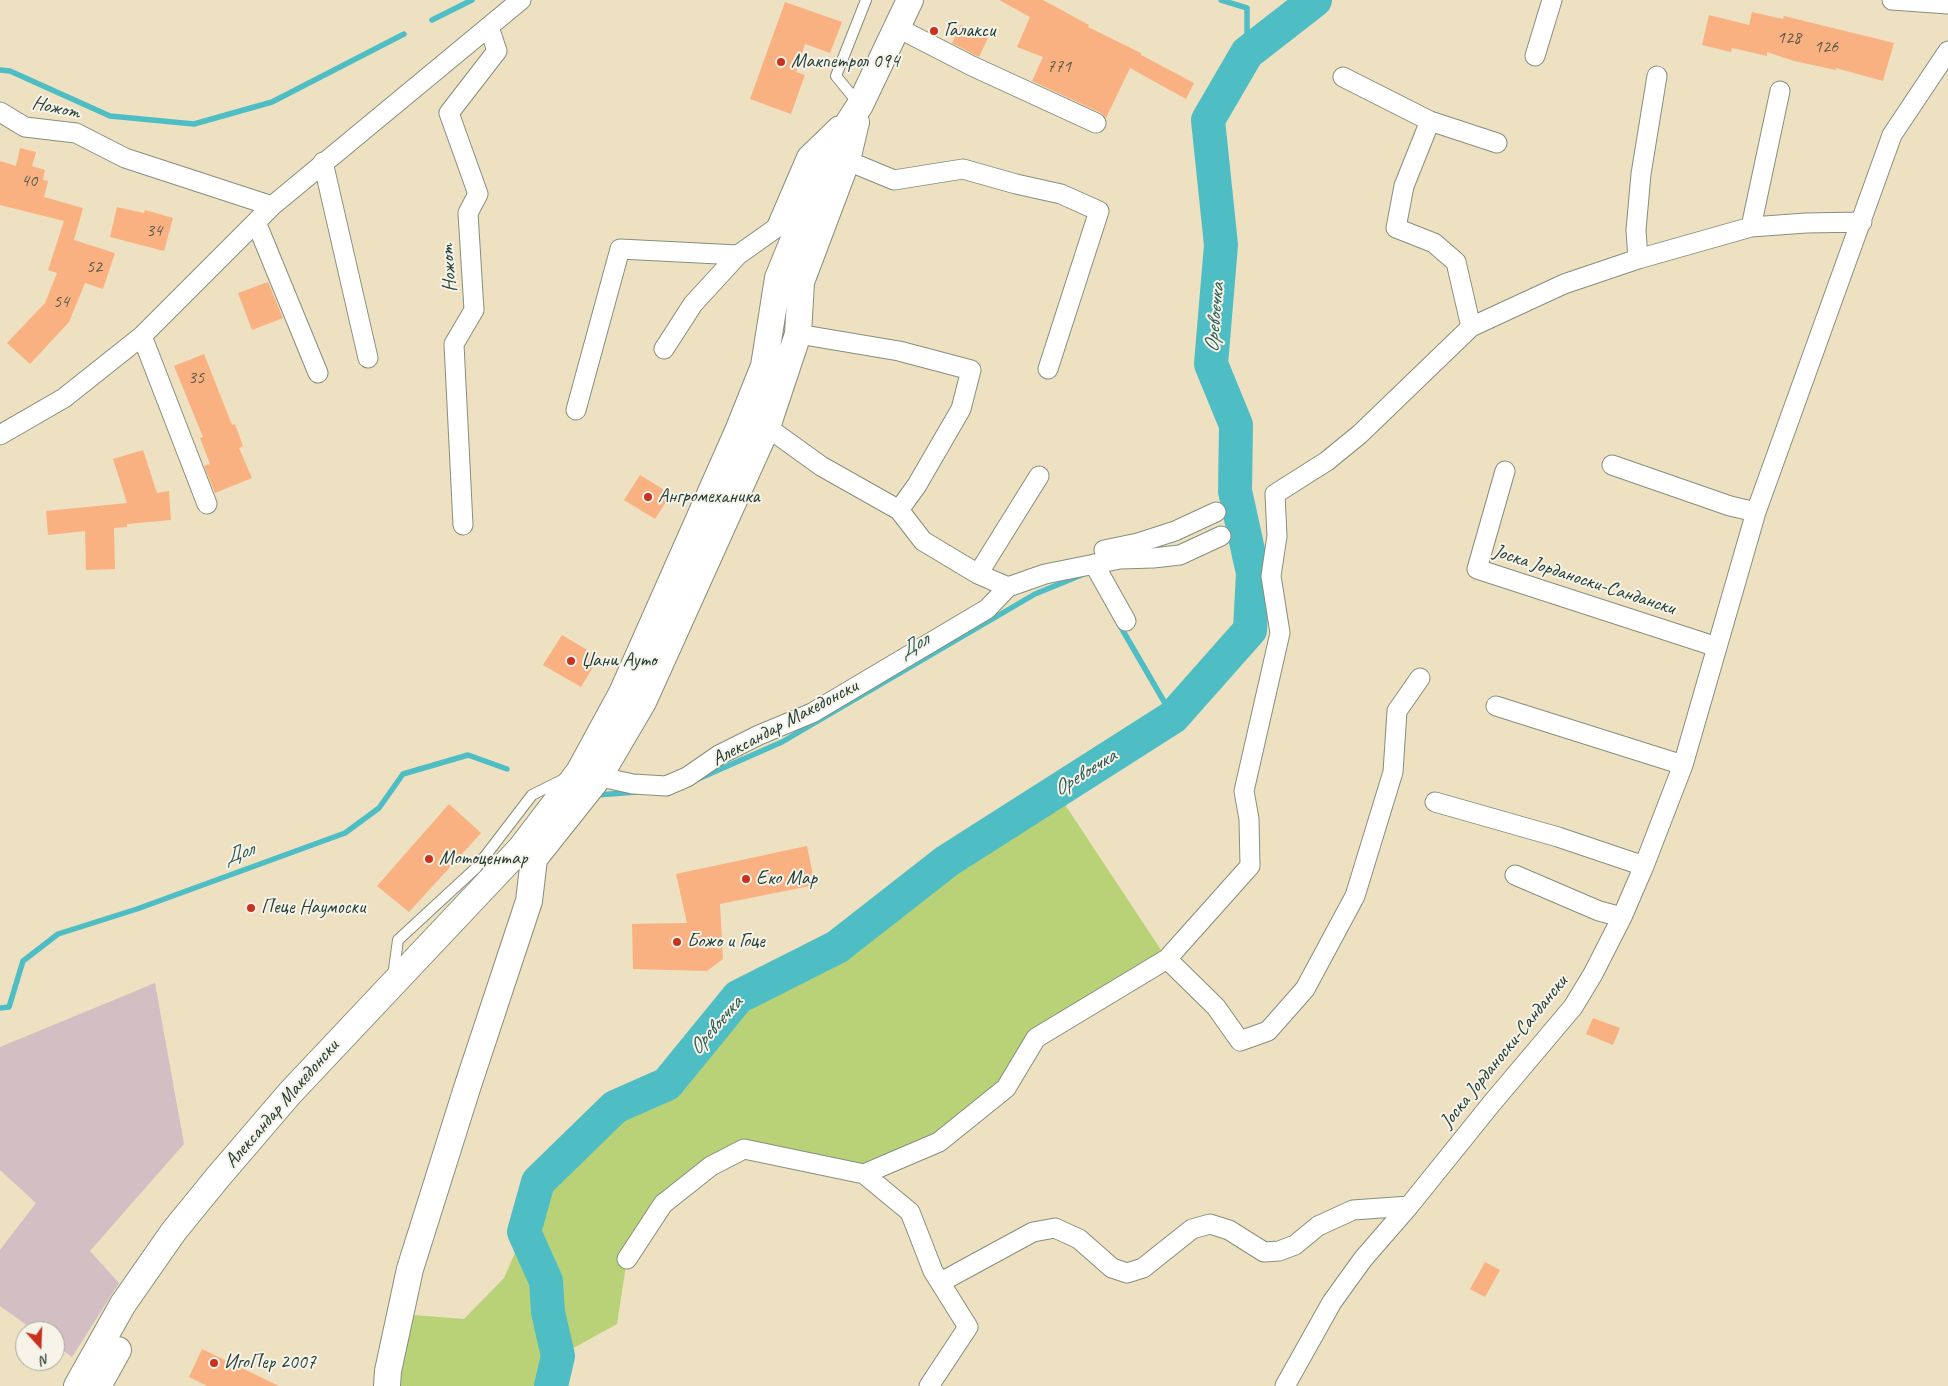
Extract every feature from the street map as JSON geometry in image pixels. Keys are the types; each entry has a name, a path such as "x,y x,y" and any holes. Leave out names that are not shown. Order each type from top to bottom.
{"street":[{"path":"0,436 64,398 142,336 272,206 521,0"},
{"name":"Александар Македонски","path":"589,774 622,693 738,431 764,366 778,278 838,156 910,0"},
{"path":"1535,56 1552,0"},
{"path":"1892,0 1948,4"},
{"name":"Ножот","path":"463,525 454,344 474,310 468,213 478,194 449,113 497,52 489,27"},
{"path":"896,28 972,66 1096,122"},
{"name":"Јоска Јорданоски-Сандански","path":"1285,1386 1332,1302 1363,1259 1573,1007 1593,974 1622,917 1683,765 1756,512 1892,135 1948,51"},
{"path":"1638,259 1636,230 1641,174 1656,76"},
{"path":"1343,77 1430,121 1497,143"},
{"path":"1751,227 1780,91"},
{"name":"Александар Македонски","path":"664,349 693,304 738,255 776,228 807,156 860,105"},
{"name":"Ножот","path":"0,112 25,127 76,133 125,158 272,206"},
{"path":"1430,121 1404,186 1396,228 1434,243 1456,262 1471,327"},
{"path":"838,156 894,180 963,169 1061,194 1099,211 1048,369"},
{"name":"Александар Македонски","path":"98,1386 138,1314 184,1246 229,1186 528,853 643,702 767,427 798,334 802,282 838,156"},
{"path":"323,162 368,358"},
{"path":"256,222 318,373"},
{"path":"864,1174 939,1142 1006,1088 1036,1038 1167,959 1250,866 1249,819 1244,791 1280,633 1272,576 1277,536 1274,494 1327,461 1360,434 1471,327 1564,284 1638,259 1751,227 1806,223 1862,222"},
{"path":"576,410 620,249 738,255"},
{"path":"798,334 899,351 971,370 961,409 917,485 899,510"},
{"path":"142,336 207,504"},
{"path":"767,427 821,466 899,510 923,541 978,574 1008,588"},
{"path":"1612,465 1730,506 1756,512"},
{"name":"Јоска Јорданоски-Сандански","path":"1505,471 1477,569 1717,647"},
{"path":"978,574 1039,476"},
{"name":"Александар Македонски","path":"589,774 633,784 666,786 687,777 719,755 812,713 987,609 1008,588 1097,552 1138,543 1175,531 1216,512"},
{"name":"Александар Македонски","path":"1046,574 1120,559 1180,555 1221,536"},
{"path":"1094,564 1126,621"},
{"path":"1167,959 1216,1007 1240,1041 1268,1031 1305,989 1355,896 1393,772 1397,711 1420,678"},
{"path":"1496,706 1683,765"},
{"path":"1435,802 1558,837 1644,866"},
{"path":"387,1386 388,1371 410,1269 465,1094 529,901 528,853"},
{"name":"Александар Македонски","path":"77,1386 123,1304 174,1231 290,1093 392,983 528,853"},
{"path":"1515,875 1599,911 1622,917"},
{"path":"627,1259 663,1204 711,1166 744,1149 864,1174 910,1212 933,1271 968,1327 929,1386"},
{"path":"941,1282 1033,1232 1054,1228 1079,1239 1112,1268 1127,1273 1143,1268 1192,1229 1210,1224 1229,1230 1264,1252 1279,1251 1295,1246 1318,1226 1353,1210 1409,1206"}],"lane":[{"path":"860,105 836,76 866,0"},
{"path":"392,983 398,940 476,868 532,794 589,774"}],"shaded area":[{"path":"155,983 184,1144 90,1251 119,1283 72,1357 65,1352 65,1321 21,1321 0,1306 0,1250 36,1203 0,1170 0,1047"}],"green space":[{"path":"1056,791 1167,959 1036,1038 1006,1088 939,1142 864,1174 744,1149 663,1205 627,1259 617,1324 559,1356 551,1386 387,1386 401,1314 464,1319 504,1278 524,1232 538,1182 615,1107 667,1084 738,997 837,947 947,861"}],"building":[{"path":"999,0 1043,0 1089,25 1088,27 1141,53 1141,55 1194,83 1186,99 1130,68 1106,118 1101,113 1032,81 1043,57 1017,47 1030,17"},
{"name":"Макпетрол 094","path":"785,2 842,22 830,53 805,44 796,72 805,75 791,114 750,99"},
{"path":"1752,12 1783,19 1784,16 1894,43 1883,81 1836,68 1836,70 1794,61 1767,52 1767,56 1732,48 1731,52 1702,45 1709,15 1749,25"},
{"path":"961,25 988,38 979,57 952,43"},
{"path":"20,148 36,152 32,166 45,170 43,180 48,181 44,197 83,208 74,240 115,253 103,289 85,283 69,322 30,364 7,343 45,303 57,273 48,270 64,221 0,205 0,161 16,166"},
{"path":"117,207 144,213 145,210 173,218 164,251 110,237"},
{"path":"268,282 283,318 252,330 238,293"},
{"path":"204,354 232,425 235,424 243,446 239,448 252,478 215,493 204,466 210,464 200,438 203,437 174,366"},
{"path":"143,450 157,493 169,491 171,520 127,524 127,527 114,528 115,569 86,570 85,531 48,535 46,511 127,503 113,459"},
{"name":"Ангромеханика","path":"640,475 671,494 655,519 624,500"},
{"name":"Џани Ауто","path":"562,635 599,657 581,687 543,665"},
{"name":"Мотоцентар","path":"449,804 481,833 409,912 377,886"},
{"path":"807,846 815,885 720,904 723,959 707,971 633,969 632,924 687,923 676,874"},
{"path":"1593,1018 1620,1028 1613,1045 1586,1034"},
{"path":"1485,1262 1500,1270 1485,1297 1470,1289"},
{"name":"ИгоПер 2007","path":"202,1349 279,1386 207,1386 189,1377"}],"waterway":[{"path":"432,20 472,0"},
{"path":"1221,0 1247,8 1247,53"},
{"name":"Оревоечка","path":"551,1386 558,1356 548,1312 546,1281 524,1232 538,1182 615,1107 667,1084 738,997 837,947 947,861 1173,717 1250,630 1253,573 1235,491 1236,425 1211,364 1221,245 1208,120 1247,53 1315,0"},
{"path":"0,70 10,71 110,116 194,124 272,102 404,34"},
{"name":"Дол","path":"698,779 782,742 1035,594 1084,574"},
{"name":"Дол","path":"1119,624 1173,717"},
{"name":"Дол","path":"0,1008 9,1007 23,961 58,934 137,909 345,833 379,808 403,774 468,755 507,769"},
{"name":"Дол","path":"598,795 636,792"}],"place":[{"name":"Галакси","path":"934,31"},
{"name":"Макпетрол 094","path":"781,62"},
{"name":"Ангромеханика","path":"648,497"},
{"name":"Џани Ауто","path":"571,661"},
{"name":"Мотоцентар","path":"429,859"},
{"name":"Еко Мар","path":"746,879"},
{"name":"Пеце Наумоски","path":"251,908"},
{"name":"Божо и Гоце","path":"677,942"},
{"name":"ИгоПер 2007","path":"214,1363"}]}
